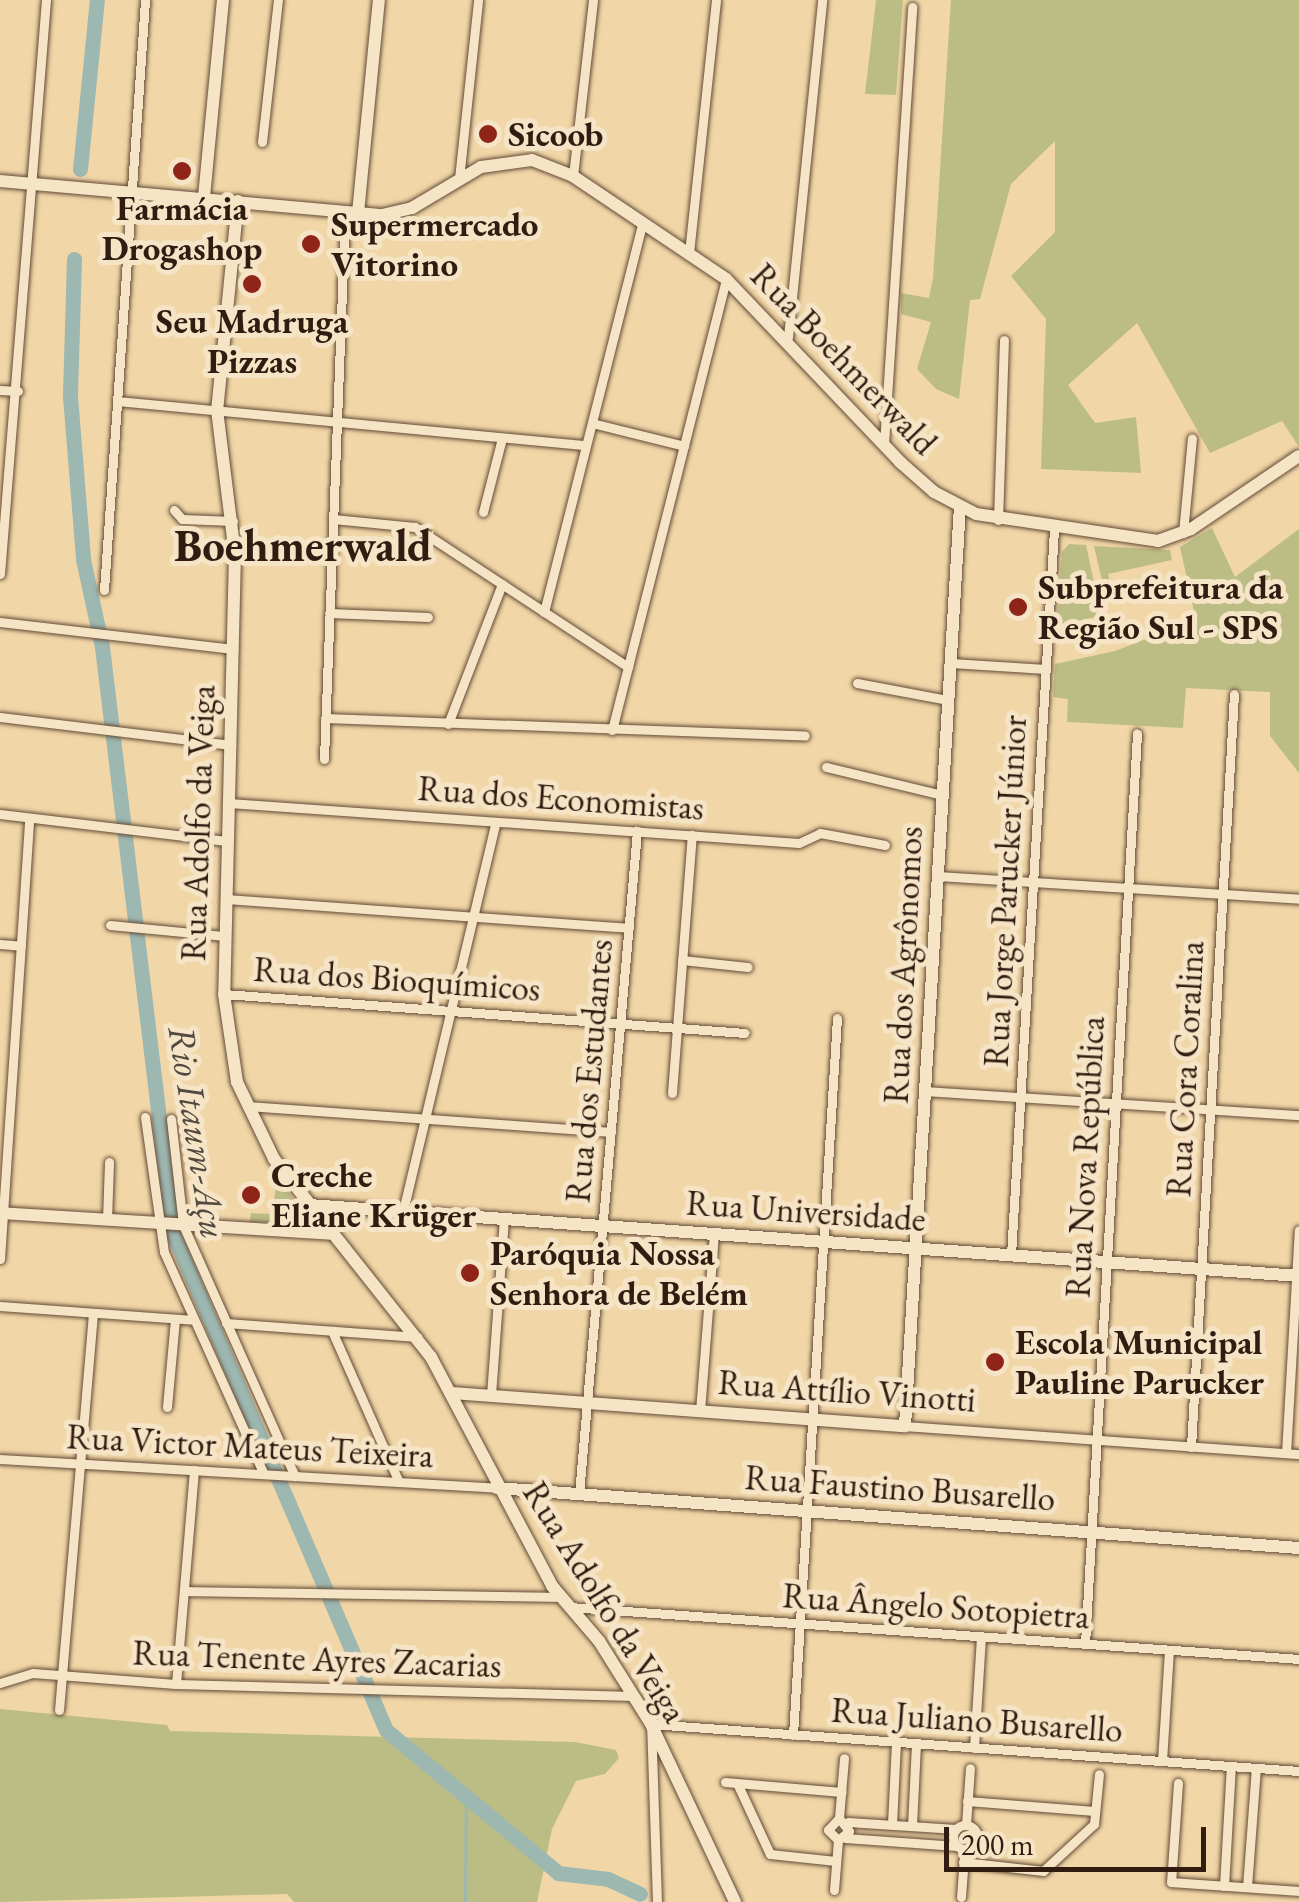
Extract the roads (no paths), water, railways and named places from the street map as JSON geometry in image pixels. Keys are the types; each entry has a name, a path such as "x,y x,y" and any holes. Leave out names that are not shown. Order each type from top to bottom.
{"street":[{"path":"0,574 18,392 46,0"},
{"path":"104,590 145,0"},
{"path":"204,198 224,0"},
{"path":"262,142 278,0"},
{"path":"324,759 337,424 352,212 379,0"},
{"path":"459,180 478,0"},
{"path":"573,176 593,0"},
{"path":"689,252 716,0"},
{"path":"788,337 822,0"},
{"path":"884,446 912,7"},
{"name":"Rua Boehmerwald","path":"0,181 399,213 459,180 515,159 573,176 726,280 788,337 884,446 960,507 998,520 1143,542 1183,533 1299,456"},
{"name":"Rua Adolfo da Veiga","path":"238,201 217,410 233,521 224,994 228,1047 246,1106 263,1142 309,1205 419,1337 451,1392 497,1488 564,1602 651,1724 735,1902"},
{"path":"544,612 643,222"},
{"path":"612,730 726,280"},
{"path":"998,520 1004,340"},
{"path":"0,390 18,392"},
{"path":"117,400 586,445"},
{"path":"592,423 684,446"},
{"path":"484,512 502,438"},
{"path":"1183,533 1192,438"},
{"name":"Rua dos Agrônomos","path":"905,1426 960,507"},
{"path":"174,510 182,519 233,521"},
{"path":"333,518 410,525 628,667"},
{"name":"Rua Jorge Parucker Júnior","path":"1011,1256 1054,530"},
{"path":"448,724 502,584"},
{"path":"329,613 428,616"},
{"path":"0,622 233,649"},
{"path":"951,663 1046,669"},
{"path":"857,684 948,700"},
{"name":"Rua Cora Coralina","path":"1191,1446 1234,694"},
{"path":"0,717 231,745"},
{"path":"325,718 805,736"},
{"name":"Rua Nova República","path":"1085,1644 1137,733"},
{"path":"826,767 943,795"},
{"name":"Rua dos Economistas","path":"229,803 799,843 820,833 886,844"},
{"path":"0,814 228,841"},
{"path":"0,1260 30,818"},
{"path":"403,1212 496,822"},
{"name":"Rua dos Estudantes","path":"579,1494 637,832"},
{"path":"672,1092 692,835"},
{"path":"938,876 1299,898"},
{"path":"226,898 629,928"},
{"path":"110,925 225,936"},
{"path":"0,944 21,946"},
{"path":"682,960 748,967"},
{"name":"Rua dos Bioquímicos","path":"224,994 746,1033"},
{"path":"793,1734 837,1018"},
{"path":"925,1091 1299,1115"},
{"path":"246,1106 611,1132"},
{"path":"145,1117 193,1320 267,1474"},
{"path":"171,1119 170,1224 226,1323 289,1476"},
{"path":"107,1220 109,1162"},
{"name":"Rua Universidade","path":"309,1205 1298,1276"},
{"path":"2,1213 333,1234"},
{"path":"491,1396 504,1219"},
{"path":"1286,1454 1299,1230"},
{"path":"700,1410 714,1234"},
{"path":"0,1306 193,1320"},
{"path":"59,1710 93,1313"},
{"path":"166,1406 175,1319"},
{"path":"226,1323 419,1337"},
{"path":"332,1331 399,1482"},
{"name":"Rua Attílio Vinotti","path":"451,1392 1299,1454"},
{"name":"Rua Victor Mateus Teixeira","path":"0,1458 497,1488"},
{"path":"176,1684 194,1470"},
{"name":"Rua Faustino Busarello","path":"497,1488 1299,1548"},
{"name":"Rua Ângelo Sotopietra","path":"184,1591 564,1602 1299,1659"},
{"path":"974,1748 981,1636"},
{"path":"1162,1761 1169,1650"},
{"name":"Rua Tenente Ayres Zacarias","path":"0,1683 33,1674 176,1684 634,1696"},
{"path":"651,1724 656,1902"},
{"name":"Rua Juliano Busarello","path":"651,1724 1299,1771"},
{"path":"892,1824 896,1742"},
{"path":"912,1826 916,1744"},
{"path":"834,1890 842,1839 844,1758"},
{"path":"1224,1886 1231,1766"},
{"path":"961,1897 961,1827 970,1768"},
{"path":"1247,1887 1256,1768"},
{"path":"963,1862 1043,1871 1094,1824 1098,1774"},
{"path":"725,1782 842,1792"},
{"path":"737,1783 770,1854 836,1861"},
{"path":"1178,1783 1171,1882 1299,1891"},
{"path":"967,1801 1095,1811"},
{"path":"843,1820 892,1824 961,1827 977,1838 961,1847 842,1839 828,1830 843,1820"}],"waterway":[{"name":"Rio Itaum-Açu","path":"80,169 97,0"},
{"name":"Rio Itaum-Açu","path":"74,259 70,396 83,559 102,647 173,1234 386,1730 558,1873 608,1879 640,1894"},
{"path":"465,1902 466,1796"}],"place":[{"name":"Sicoob","path":"488,134"},
{"name":"Farmácia Drogashop","path":"182,171"},
{"name":"Supermercado Vitorino","path":"311,244"},
{"name":"Seu Madruga Pizzas","path":"252,284"},
{"name":"Subprefeitura da Região Sul - SPS","path":"1018,607"},
{"name":"Creche Eliane Krüger","path":"251,1195"},
{"name":"Paróquia Nossa Senhora de Belém","path":"470,1273"},
{"name":"Escola Municipal Pauline Parucker","path":"995,1362"}],"district":[{"name":"Boehmerwald","path":"303,546"}]}
